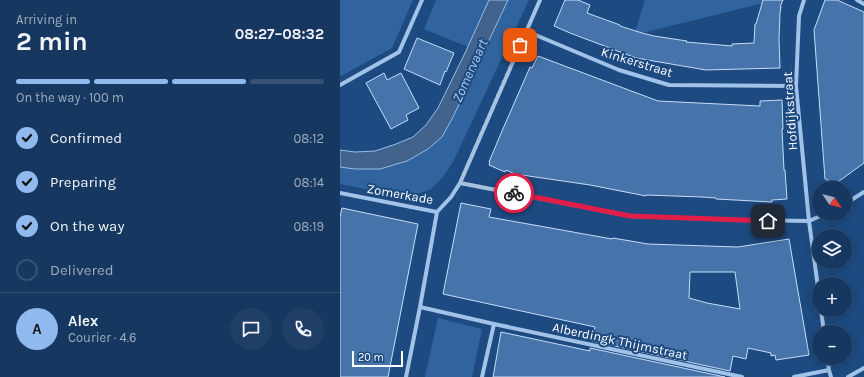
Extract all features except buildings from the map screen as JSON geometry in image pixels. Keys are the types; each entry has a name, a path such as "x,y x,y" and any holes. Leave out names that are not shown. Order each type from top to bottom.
{"street":[{"path":"340,85 400,52 422,0"},
{"name":"Zomerkade","path":"340,193 437,212 460,183 540,0"},
{"name":"Hofdijkstraat","path":"804,0 799,16 796,86 817,277"},
{"path":"857,0 864,4"},
{"name":"Kinkerstraat","path":"526,31 619,70 669,85 796,86"},
{"path":"460,183 630,216 810,221"},
{"path":"852,200 864,192"},
{"path":"406,377 437,212"},
{"name":"Alberdingk Thijmstraat","path":"420,307 742,377"},
{"path":"482,377 494,324"},
{"path":"828,365 831,377"},
{"path":"848,377 864,368"},
{"path":"794,377 829,370"}],"shaded area":[{"path":"340,0 413,0 392,48 341,76 340,76"},
{"path":"436,0 489,0 468,47 424,29"},
{"path":"508,0 529,0 453,162 443,177 430,190 413,195 370,190 340,184 340,167 355,169 380,169 407,161 428,149 442,137 453,117"},
{"path":"645,0 765,0 767,2 634,35"},
{"path":"438,318 482,329 472,377 425,377"}],"water":[{"name":"Zomervaart","path":"489,0 508,0 453,117 442,137 428,149 407,161 380,169 355,169 340,167 340,150 355,152 375,151 413,137 426,125 438,108"}],"way so far":[{"path":"514,193 460,183 520,45"}],"route":[{"path":"514,193 630,216 768,221"}]}
